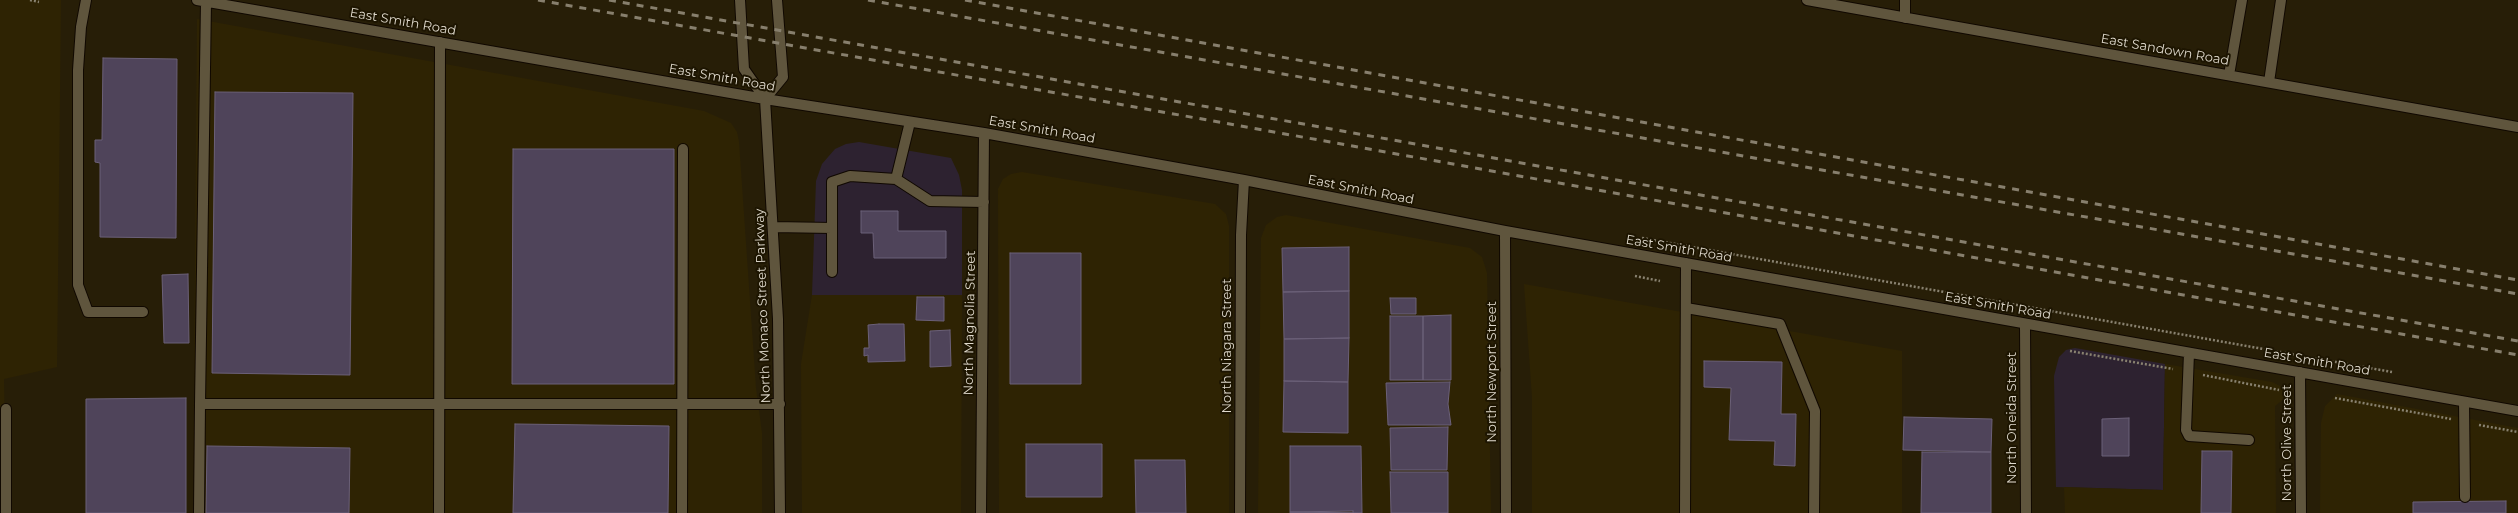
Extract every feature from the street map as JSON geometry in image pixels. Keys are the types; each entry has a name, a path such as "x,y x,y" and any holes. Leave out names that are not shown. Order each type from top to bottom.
{"street":[{"path":"86,0 81,27 78,70 78,285 88,312 143,312"},
{"path":"740,0 744,69 765,99 783,77 777,0"},
{"name":"East Sandown Road","path":"1807,0 2518,127"},
{"path":"1905,0 1905,18"},
{"path":"2229,75 2242,0"},
{"path":"2269,82 2281,0"},
{"path":"199,513 202,1"},
{"name":"East Smith Road","path":"202,1 765,99 984,133 1244,180 1505,231 2518,411"},
{"path":"439,513 440,42"},
{"name":"North Monaco Street Parkway","path":"765,99 773,227 780,404 780,513"},
{"path":"896,179 910,122"},
{"name":"North Magnolia Street","path":"981,513 984,133"},
{"path":"682,513 683,149"},
{"path":"832,272 832,182 850,176 896,179 930,201 984,202"},
{"name":"North Niagara Street","path":"1240,513 1241,235 1244,180"},
{"path":"773,227 832,228"},
{"name":"North Newport Street","path":"1505,231 1506,513"},
{"path":"1685,513 1686,263"},
{"path":"1686,308 1780,324 1815,411 1814,513"},
{"name":"North Oneida Street","path":"2025,324 2026,513"},
{"path":"2189,352 2186,430 2189,436 2249,440"},
{"name":"North Olive Street","path":"2300,372 2301,513"},
{"path":"2464,402 2465,497"},
{"path":"200,404 780,404"},
{"path":"6,409 6,513"}],"path":[{"path":"30,0 39,2"},
{"path":"1642,238 2394,372"},
{"path":"1635,276 1660,281"},
{"path":"2070,351 2173,369"},
{"path":"2199,374 2279,390"},
{"path":"2335,398 2518,432"}],"shaded area":[{"path":"0,0 61,0 57,367 4,379 6,513 0,513"},
{"path":"197,19 704,111 731,123 737,132 739,142 756,388 762,433 762,513 193,513"},
{"path":"859,142 951,158 959,175 962,190 962,295 812,295 816,181 822,164 835,149 846,144"},
{"path":"1022,172 1215,204 1226,214 1229,226 1229,513 999,513 998,189 1003,179 1011,174"},
{"path":"1286,215 1470,248 1482,257 1487,273 1491,513 1258,513 1261,238 1266,225 1277,217"},
{"path":"1524,284 1902,351 1902,513 1532,513 1532,397"},
{"path":"812,295 962,295 961,513 802,513 801,364"},
{"path":"2075,348 2165,364 2163,490 2056,487 2054,376 2059,357 2066,350"},
{"path":"2165,364 2272,382 2286,389 2289,395 2275,406 2276,513 2065,513 2064,487 2163,490"},
{"path":"2337,394 2518,428 2518,513 2320,513 2321,423 2325,406"}],"building":[{"path":"103,58 177,59 176,238 100,237 100,163 95,162 95,140 102,140"},
{"path":"215,92 353,93 350,375 212,373"},
{"path":"513,149 674,149 674,384 512,384"},
{"path":"861,211 898,211 898,231 946,231 946,258 874,258 873,233 861,233"},
{"path":"1349,247 1349,291 1283,292 1282,248"},
{"path":"1010,253 1081,253 1081,384 1010,384"},
{"path":"188,274 189,343 164,343 162,275"},
{"path":"1349,291 1349,338 1284,339 1283,292"},
{"path":"917,297 944,297 944,321 916,320"},
{"path":"1390,298 1416,298 1416,314 1391,314"},
{"path":"1451,315 1451,380 1423,380 1423,316"},
{"path":"1390,316 1423,316 1423,380 1390,380"},
{"path":"904,324 905,361 868,362 868,355 864,356 864,348 869,348 868,325"},
{"path":"950,330 951,366 930,367 930,331"},
{"path":"1349,338 1348,382 1284,381 1284,339"},
{"path":"1704,361 1782,362 1781,414 1796,414 1795,466 1774,465 1775,441 1729,440 1731,388 1704,387"},
{"path":"1284,381 1348,382 1348,433 1283,432"},
{"path":"1450,382 1448,404 1451,425 1388,425 1386,383"},
{"path":"186,398 186,513 86,513 86,399"},
{"path":"1904,417 1992,419 1991,452 1903,450"},
{"path":"2129,418 2129,456 2102,456 2102,419"},
{"path":"515,424 669,426 668,513 513,513"},
{"path":"1448,427 1447,470 1391,470 1390,428"},
{"path":"1026,444 1102,444 1102,497 1026,497"},
{"path":"207,446 350,448 349,513 206,513"},
{"path":"1290,446 1361,446 1362,513 1290,512"},
{"path":"2202,451 2232,451 2231,513 2201,513"},
{"path":"1922,452 1991,452 1991,513 1921,513"},
{"path":"1135,460 1185,460 1186,513 1136,513"},
{"path":"1390,472 1448,472 1448,513 1391,513"},
{"path":"2506,501 2506,513 2413,513 2413,502"},
{"path":"1353,511 1353,513 1290,513 1290,512"}],"railway":[{"path":"538,0 2518,355"},
{"path":"609,0 2518,341"},
{"path":"868,0 2518,294"},
{"path":"965,0 2518,280"}]}
